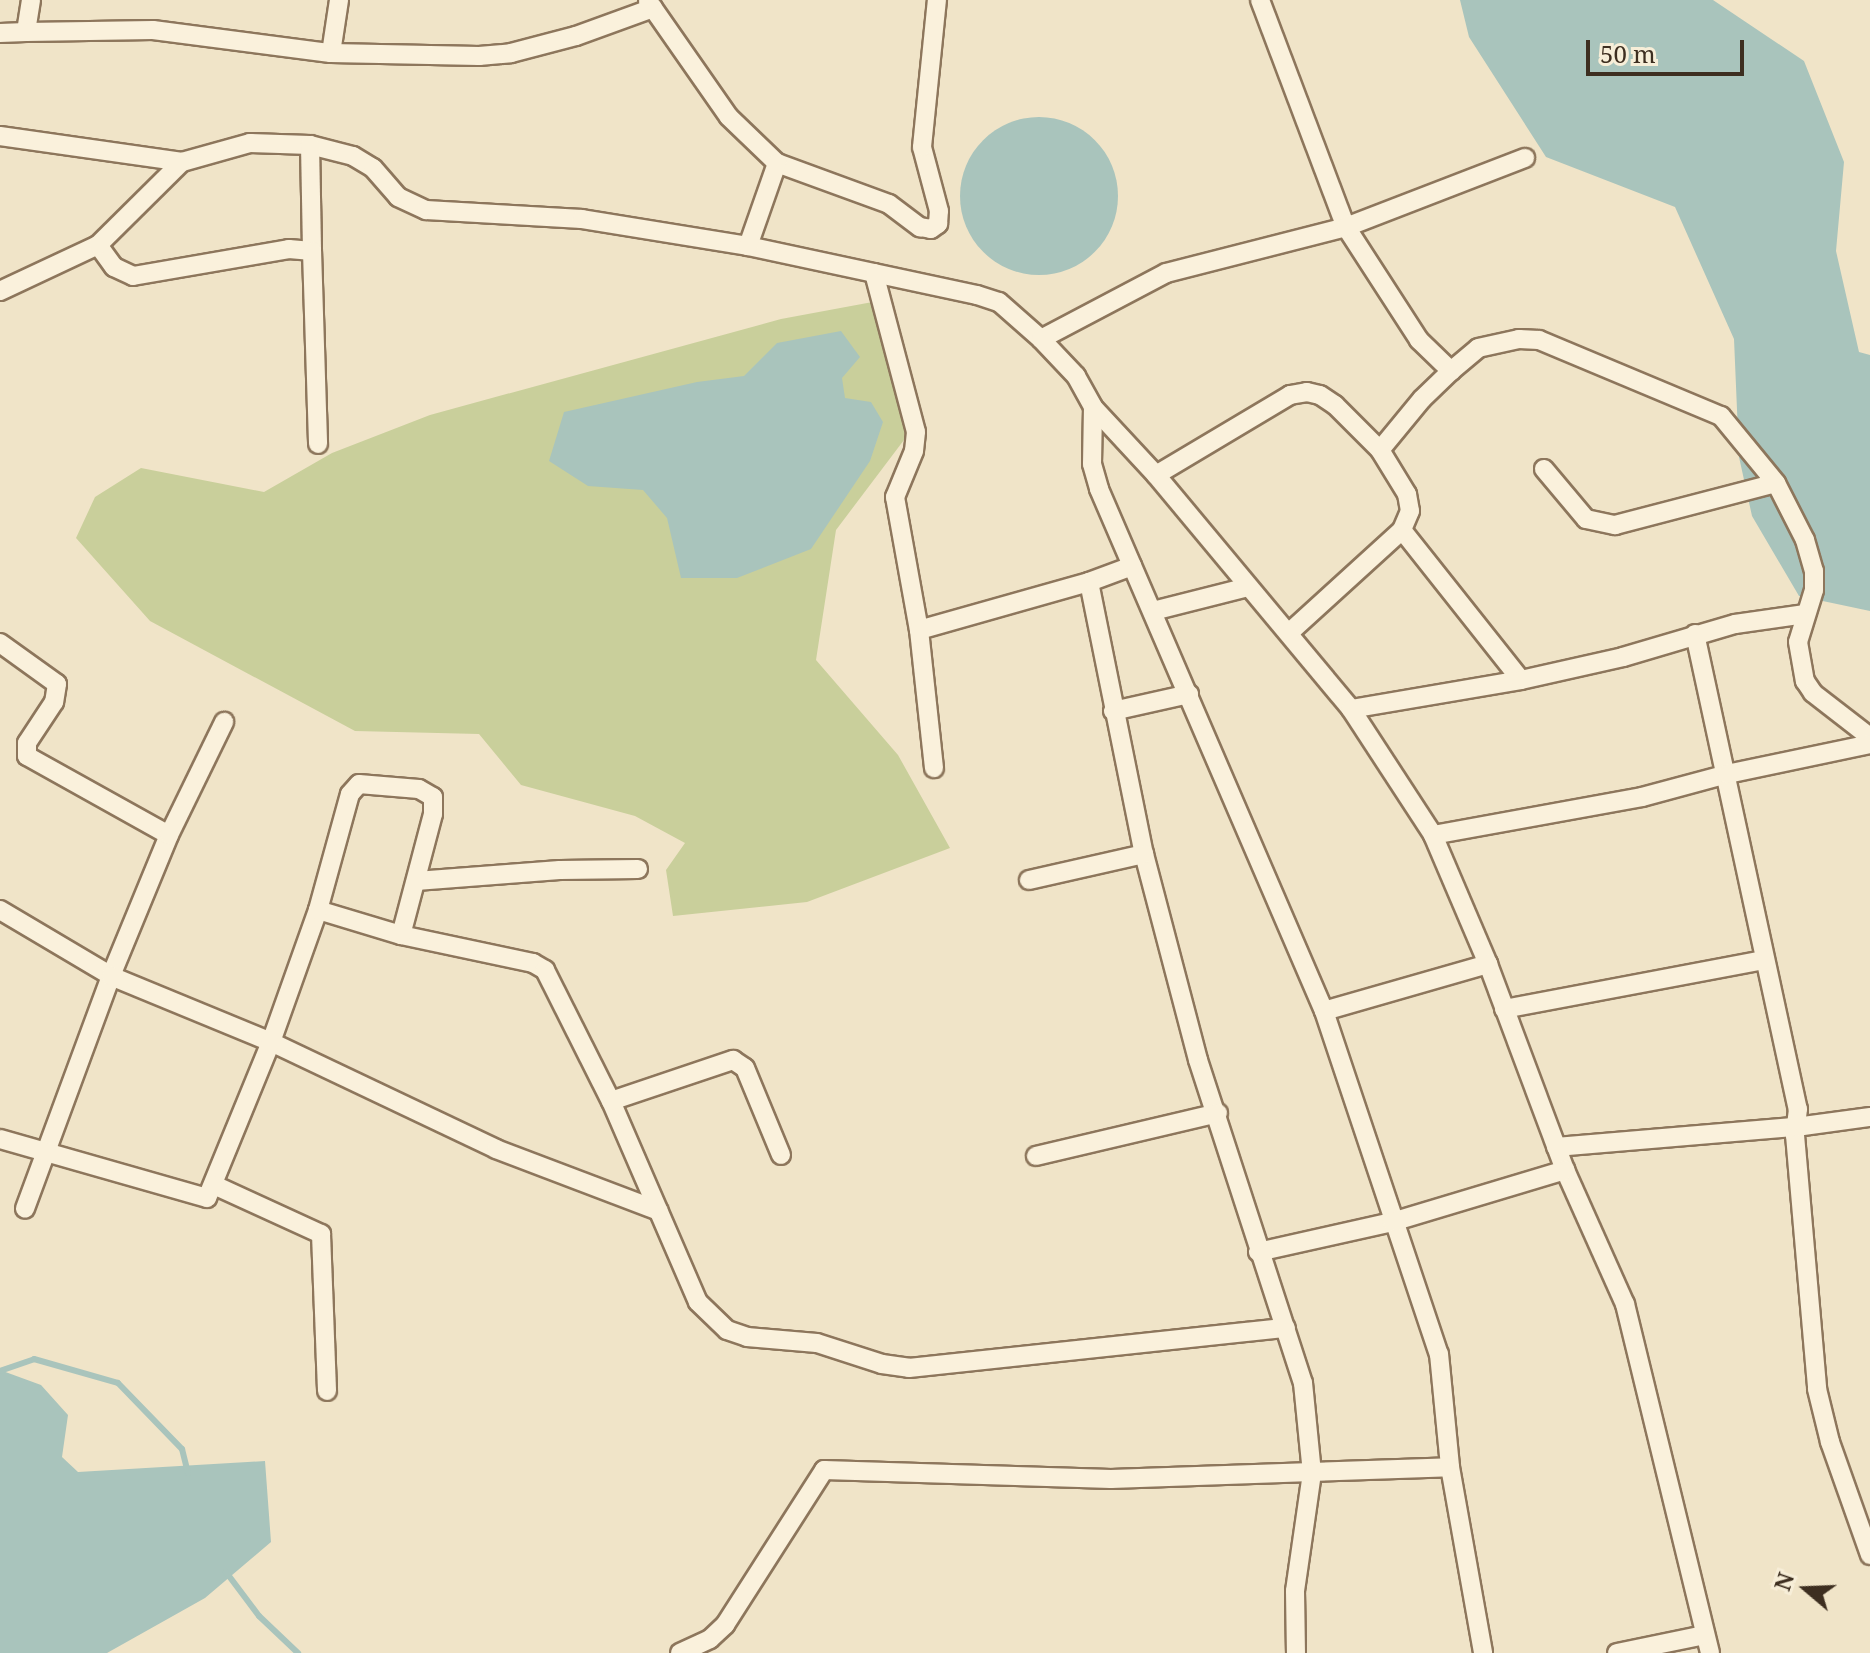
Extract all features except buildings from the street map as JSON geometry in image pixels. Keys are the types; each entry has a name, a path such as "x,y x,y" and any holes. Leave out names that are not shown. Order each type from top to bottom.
{"street":[{"path":"26,32 31,0"},
{"path":"0,33 153,30 331,53 479,56 511,53 576,36 650,4 729,117 777,163 889,204 920,227 931,229 938,224 939,211 922,147 937,0"},
{"path":"1260,0 1346,227 1402,319 1451,371"},
{"path":"331,53 341,1"},
{"path":"0,136 182,162 250,143 310,145 353,156 373,168 398,197 426,210 582,219 748,246 999,302 1041,339 1076,376 1093,407 1156,475 1351,709 1433,835 1488,964 1565,1170 1630,1320 1707,1644 1617,1653"},
{"path":"310,145 318,444"},
{"path":"1041,339 1166,273 1346,227 1525,158"},
{"path":"0,291 98,245 182,162"},
{"path":"748,246 777,163"},
{"path":"98,245 114,267 133,276 289,249 312,251"},
{"path":"874,273 916,432 914,451 895,497 919,630 934,768"},
{"path":"1380,450 1422,399 1478,348 1519,339 1539,340 1721,416 1776,483 1805,540 1814,571 1814,590 1798,642 1805,681 1813,693 1870,737"},
{"path":"1156,475 1290,395 1307,392 1320,395 1335,405 1380,450 1407,494 1410,511 1402,530 1289,633"},
{"path":"1093,407 1092,464 1132,566 1324,1011 1392,1222 1439,1354 1450,1467 1483,1653"},
{"path":"1544,469 1586,519 1615,525 1776,483"},
{"path":"1402,530 1521,680"},
{"path":"919,630 1089,582 1132,566"},
{"path":"1089,582 1144,854 1198,1060 1218,1113 1258,1252 1303,1383 1312,1473 1295,1591 1296,1653"},
{"path":"1153,611 1248,587"},
{"path":"1351,709 1521,680 1623,657 1695,634 1805,614"},
{"path":"1695,634 1764,960 1793,1079 1817,1389 1830,1442 1870,1555"},
{"path":"0,643 57,684 54,702 27,743 27,756 169,835"},
{"path":"1113,711 1189,694"},
{"path":"25,1209 111,976 169,835 224,722"},
{"path":"1433,835 1642,797 1727,774 1870,744"},
{"path":"0,1139 203,1199 210,1194 271,1042 318,910 350,794 359,784 419,789 433,797 433,814 401,935"},
{"path":"1029,880 1144,854"},
{"path":"416,881 560,870 638,869"},
{"path":"0,910 111,976 271,1042 496,1149 659,1211"},
{"path":"318,910 401,935 540,965 611,1101 698,1302 727,1330 747,1337 817,1343 895,1367 1286,1328"},
{"path":"1504,1009 1764,960"},
{"path":"1324,1011 1488,964"},
{"path":"611,1101 733,1060 745,1068 781,1155"},
{"path":"1036,1156 1218,1113"},
{"path":"1556,1147 1796,1127 1870,1117"},
{"path":"1258,1252 1392,1222 1565,1170"},
{"path":"214,1185 321,1234 327,1391"},
{"path":"680,1653 710,1639 725,1625 824,1470 1111,1479 1450,1467"}],"green space":[{"path":"878,301 913,428 836,530 816,660 898,755 950,848 807,902 673,916 666,870 685,843 635,816 521,785 479,734 355,731 150,621 76,538 95,497 141,468 264,492 332,453 430,415 781,319"}],"water":[{"path":"1460,0 1713,0 1804,61 1844,162 1836,251 1859,352 1870,355 1870,611 1799,596 1752,516 1739,457 1734,339 1675,207 1546,157 1469,37"},
{"path":"1039,117 1069,123 1095,140 1112,166 1118,196 1112,226 1095,252 1069,269 1039,275 1009,269 983,252 966,226 960,196 966,166 983,140 1009,123"},
{"path":"841,331 860,357 842,378 845,398 871,402 883,422 870,461 811,549 737,578 681,578 667,518 643,490 588,486 549,461 564,412 697,382 744,376 777,343"},
{"path":"0,1370 41,1385 68,1415 62,1457 78,1472 265,1461 271,1542 205,1598 107,1653 0,1653"}],"waterway":[{"path":"0,1371 34,1359 118,1383 182,1449 188,1473"},
{"path":"226,1572 259,1616 298,1653"}]}
